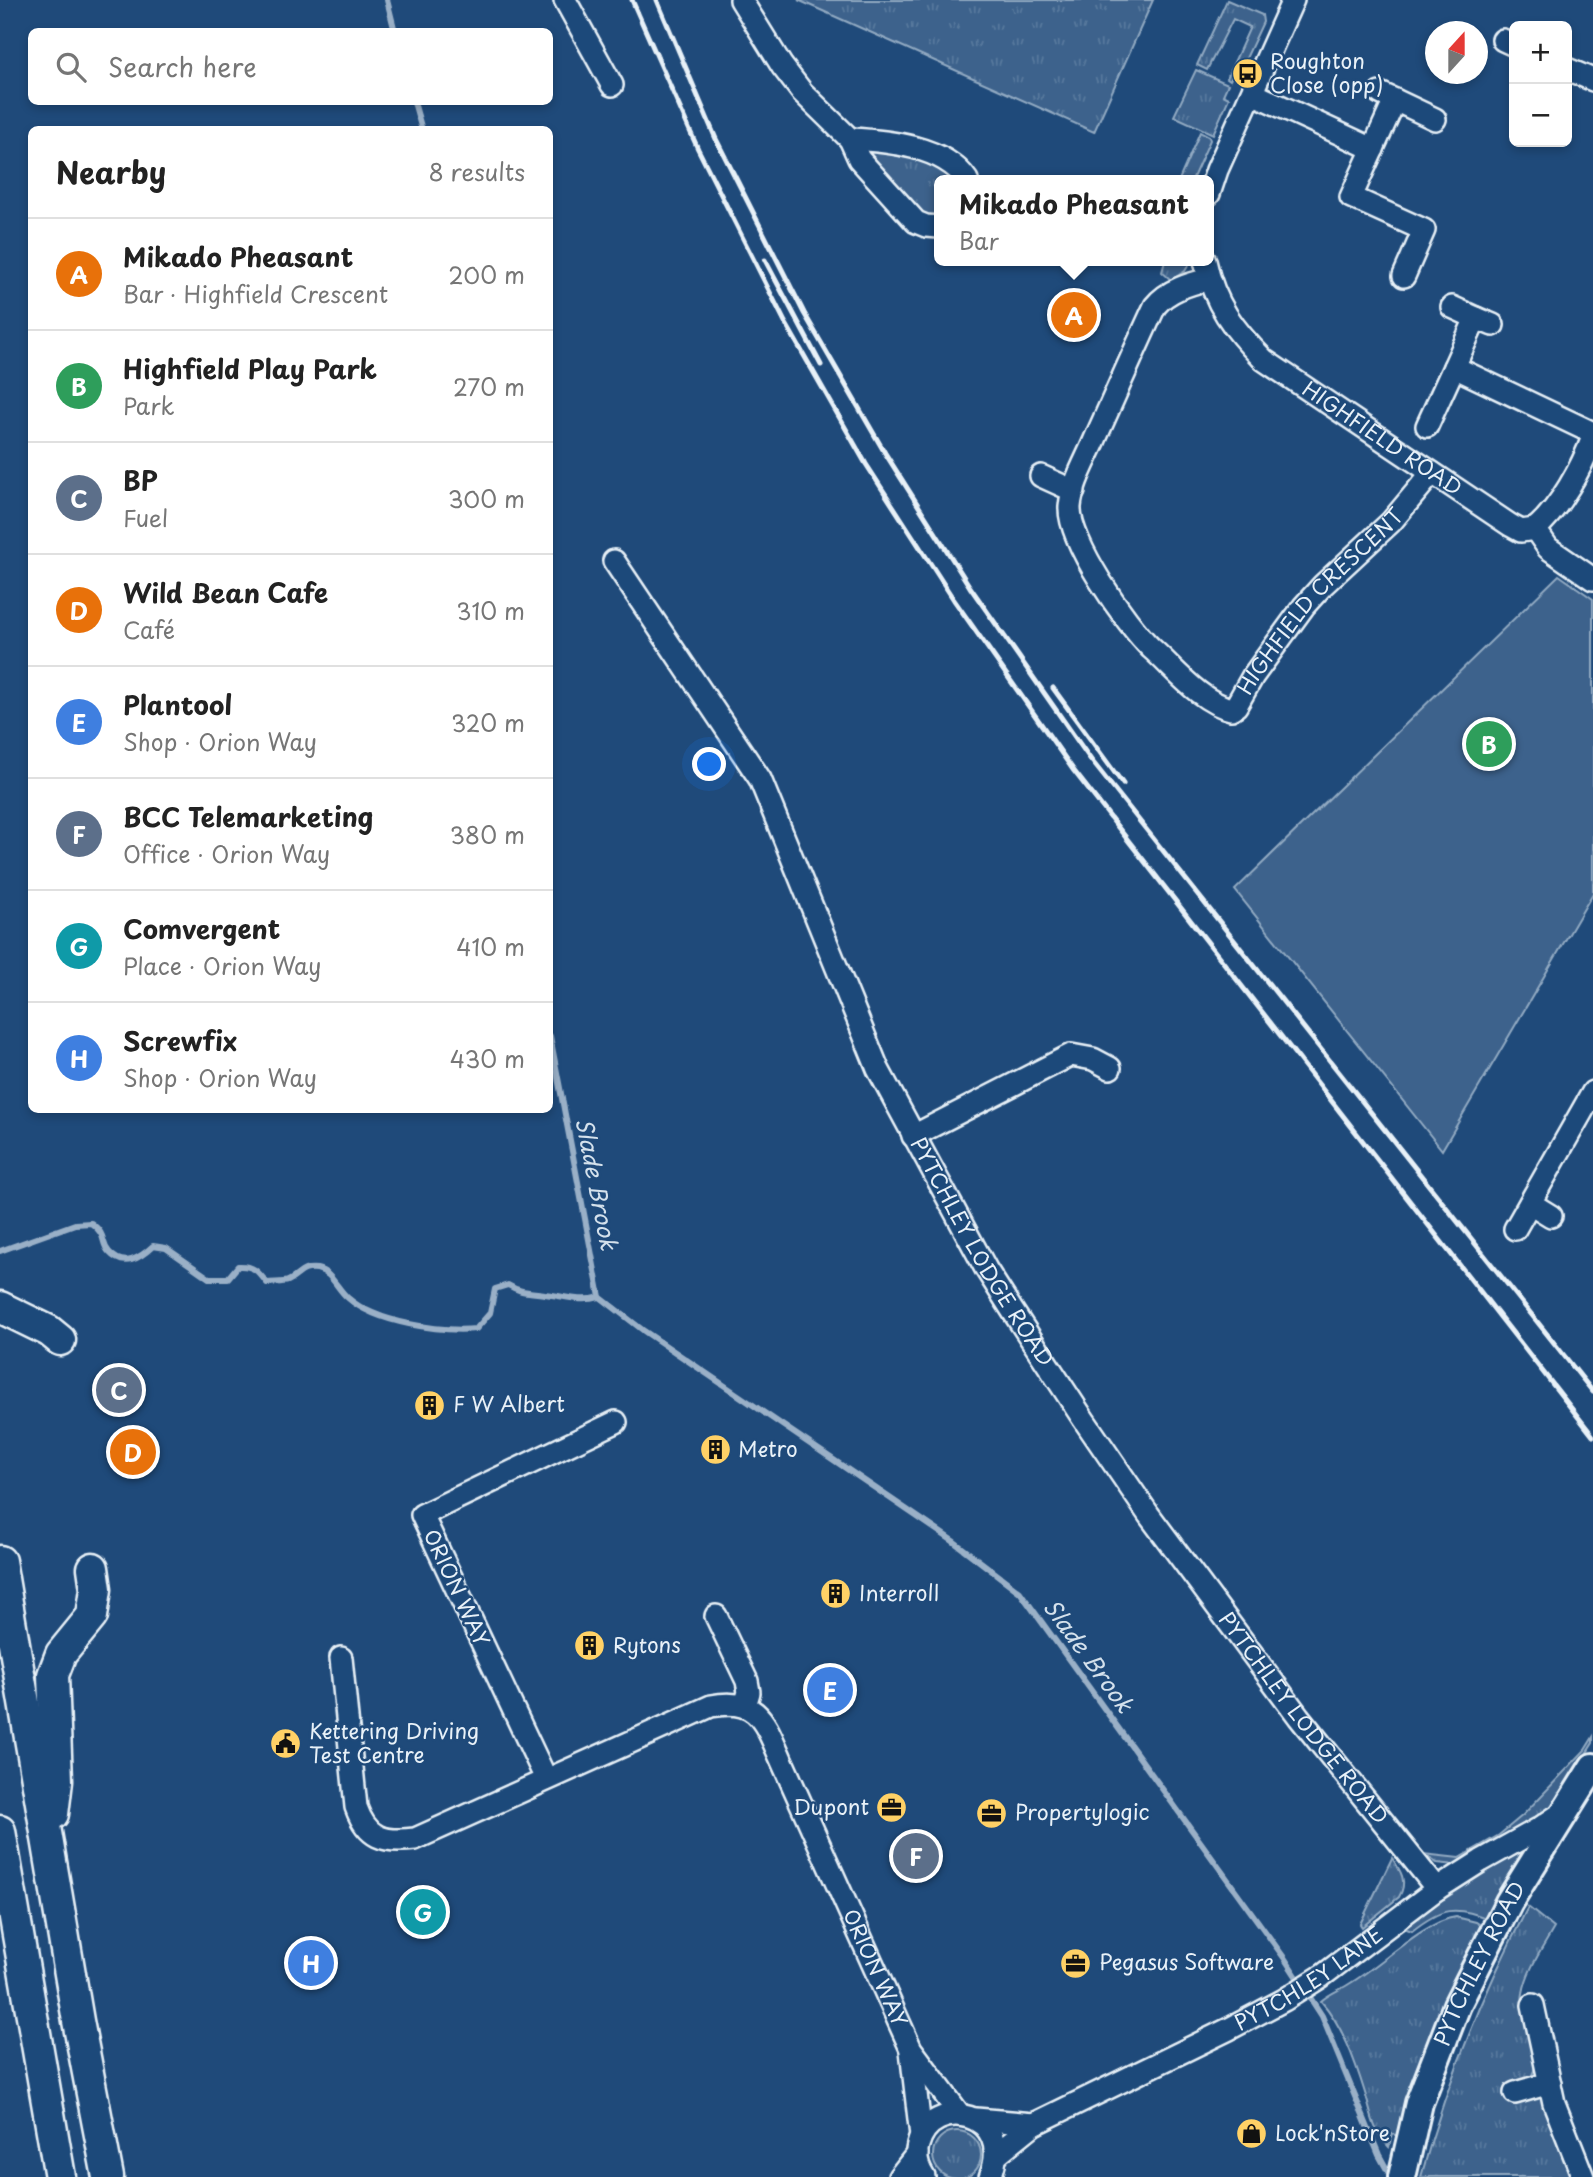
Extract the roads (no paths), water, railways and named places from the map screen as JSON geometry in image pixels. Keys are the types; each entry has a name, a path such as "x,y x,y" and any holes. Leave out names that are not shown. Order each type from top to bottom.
{"highway":[{"path":"0,1307 49,1331 60,1340"},
{"path":"0,1561 48,1851 108,2177"},
{"path":"48,1851 57,1781 53,1675 61,1654 92,1616 96,1589 93,1568"},
{"path":"0,1830 60,2177"}],"main road":[{"name":"PYTCHLEY ROAD","path":"1402,2177 1419,2103 1457,2005 1509,1902 1593,1767"}],"street":[{"path":"565,0 612,85"},
{"path":"741,0 782,66 802,92 850,139 859,159 907,214 916,222 934,227"},
{"path":"1214,179 1293,0"},
{"path":"1572,71 1593,80"},
{"path":"1252,93 1373,149"},
{"path":"1404,276 1424,230 1351,197 1373,149 1387,97 1435,119"},
{"path":"850,139 888,143 933,155 958,169 963,175"},
{"name":"HIGHFIELD ROAD","path":"1207,270 1223,311 1238,335 1264,360 1521,531 1535,529"},
{"name":"HIGHFIELD CRESCENT","path":"1207,270 1185,286 1161,298 1154,306 1073,491 1070,508 1073,527 1118,610 1137,635 1189,683 1221,707 1231,709 1236,706 1253,676 1304,606 1391,522 1432,473"},
{"path":"1427,426 1454,367 1484,321 1452,307"},
{"path":"1454,367 1593,435 1586,458 1574,478 1553,509 1535,529 1548,548 1593,579"},
{"path":"1041,476 1073,491"},
{"name":"PYTCHLEY LODGE ROAD","path":"614,561 760,779 878,1069 1006,1300 1135,1494 1293,1709 1437,1889"},
{"path":"913,1136 1071,1055 1093,1059 1110,1068"},
{"path":"1515,1229 1593,1092"},
{"path":"1530,1203 1551,1216"},
{"name":"ORION WAY","path":"547,1779 422,1515 616,1422"},
{"path":"341,1658 356,1807 363,1826 380,1838 396,1841 415,1839 711,1706 729,1703 745,1706 749,1692 747,1681 716,1616"},
{"name":"ORION WAY","path":"745,1706 764,1720 911,2049 968,2117 990,2134 996,2168"},
{"name":"PYTCHLEY LANE","path":"996,2168 1034,2124 1284,2000 1322,1976 1437,1889 1541,1828 1567,1809"},
{"path":"1533,2005 1554,2103 1584,2177 1593,2174"},
{"name":"ORION WAY","path":"911,2049 919,2145 917,2161 924,2177"},
{"path":"1515,2093 1550,2083"},
{"path":"900,2177 931,2124 944,2117 1034,2124"}],"waterway":[{"name":"Slade Brook","path":"387,0 394,28"},
{"name":"Slade Brook","path":"415,105 421,126"},
{"name":"Slade Brook","path":"553,1052 600,1297"},
{"name":"Slade Brook","path":"0,1251 75,1224 91,1223 102,1235 109,1252 120,1260 137,1258 153,1246 166,1248 209,1278 228,1278 238,1266 243,1266 255,1270 267,1283 286,1282 304,1271 317,1269 330,1277 344,1294 360,1307 391,1320 445,1329 476,1329 490,1313 495,1289 508,1285 522,1291 572,1298 600,1297 644,1331 953,1541 1020,1592 1285,1959 1322,2016 1379,2155 1391,2177"}],"railway":[{"path":"632,0 698,149 785,322 866,464 954,600 1074,771 1593,1436"},
{"path":"657,0 716,139 804,313 885,453 970,587 1091,760 1593,1392"},
{"path":"765,260 821,365"},
{"path":"1053,688 1123,784"}],"place":[{"name":"Roughton Close (opp)","path":"1247,74"},
{"name":"Mikado Pheasant","path":"1074,315"},
{"name":"Highfield Play Park","path":"1489,744"},
{"name":"BP","path":"119,1390"},
{"name":"F W Albert","path":"430,1405"},
{"name":"Metro","path":"715,1450"},
{"name":"Wild Bean Cafe","path":"133,1452"},
{"name":"Interroll","path":"836,1594"},
{"name":"Rytons","path":"590,1646"},
{"name":"Plantool","path":"830,1690"},
{"name":"Kettering Driving Test Centre","path":"286,1744"},
{"name":"Dupont","path":"892,1808"},
{"name":"Propertylogic","path":"992,1813"},
{"name":"BCC Telemarketing","path":"916,1856"},
{"name":"Comvergent","path":"423,1912"},
{"name":"Screwfix","path":"311,1963"},
{"name":"Pegasus Software","path":"1076,1963"},
{"name":"Lock'nStore","path":"1252,2134"}]}
